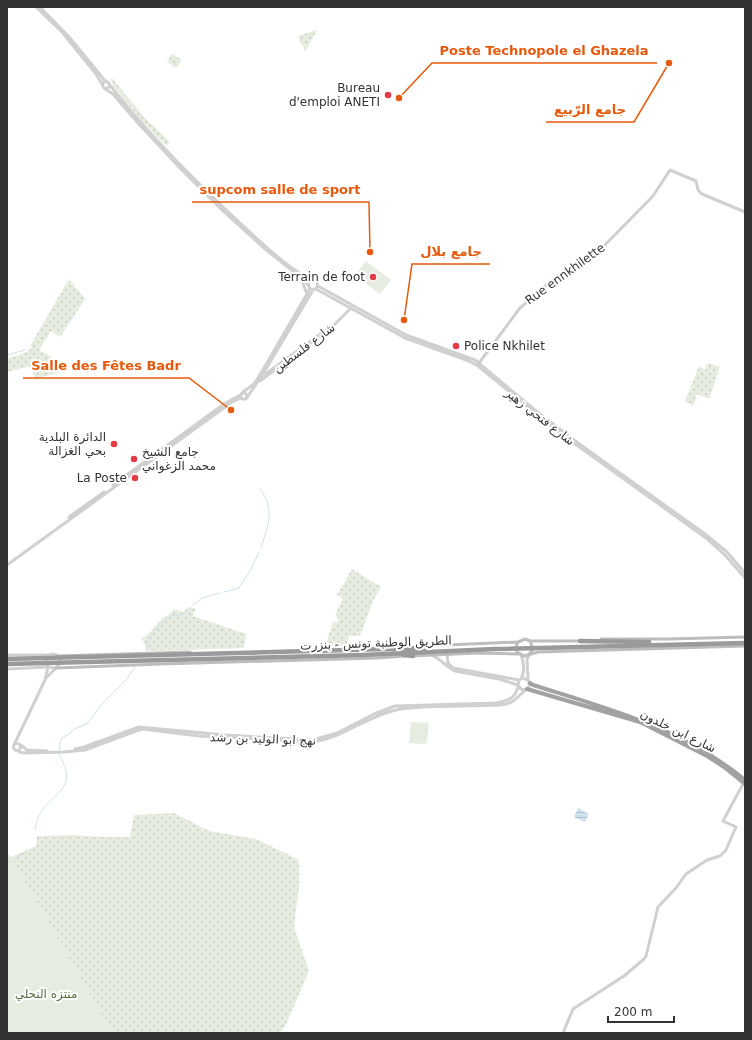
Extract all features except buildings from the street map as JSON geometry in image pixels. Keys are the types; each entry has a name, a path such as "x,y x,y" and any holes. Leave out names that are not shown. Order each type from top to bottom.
{"highway":[{"name":"الطريق الوطنية تونس - بنزرت","path":"7,664 329,651 662,645 745,640"},
{"path":"580,641 649,642"},
{"name":"الطريق الوطنية تونس - بنزرت","path":"550,646 649,642 724,642"},
{"path":"586,650 662,645"},
{"path":"329,651 388,647"},
{"name":"الطريق الوطنية تونس - بنزرت","path":"7,659 80,660 365,655 495,647"},
{"path":"257,650 308,652"},
{"path":"308,659 365,655 413,656"},
{"name":"شارع ابن خلدون","path":"529,681 533,685 641,720 702,749 728,766 745,782"},
{"name":"شارع ابن خلدون","path":"526,689 640,722 708,756 745,782"}],"main road":[{"path":"57,656 495,644 518,642 523,639 530,641 580,641 602,639 745,640"},
{"path":"530,641 533,646 530,654"},
{"path":"518,642 516,649 520,654"},
{"path":"56,668 378,658 447,654 530,654 538,652 586,650 745,646"}],"street":[{"path":"7,564 232,402 254,384 262,374 316,288 316,282 312,281 290,266 257,238 137,122 113,94 103,87 96,74 64,36 36,7"},
{"path":"40,7 70,38 106,82 171,156 222,210 309,287 316,288"},
{"path":"102,84 106,82"},
{"path":"106,89 109,87 109,84"},
{"name":"Rue ennkhilette","path":"479,364 520,308 539,290 556,277 565,274 602,248 653,196 670,170 696,181 698,190 704,196 745,212"},
{"path":"298,276 304,282 308,294"},
{"path":"241,395 246,399 257,384 308,294 309,283 312,281"},
{"name":"شارع فتحي زهير","path":"316,288 406,335 470,358 578,443 705,534 726,552 745,573"},
{"name":"شارع فتحي زهير","path":"316,288 349,309 405,338 479,364 560,433 706,538 725,555 745,578"},
{"name":"شارع فلسطين","path":"262,374 265,374 331,326 349,309"},
{"name":"شارع فلسطين","path":"257,384 332,327 349,309"},
{"path":"241,395 245,392 247,396"},
{"path":"7,655 52,654 57,656 60,661 59,665 45,680"},
{"path":"447,654 448,663 453,668 529,681"},
{"path":"518,685 523,675 524,667 523,659 520,654"},
{"path":"430,655 438,658 448,668 453,670 499,679 518,685 521,689 526,689 530,685 526,659 530,654"},
{"path":"14,745 15,749 18,750 21,748 20,736 45,680 48,667 45,662 48,655"},
{"path":"7,669 56,668"},
{"name":"نهج ابو الوليد بن رشد","path":"64,752 84,747 139,727 225,735 313,740 337,733 374,714 396,706 496,702 508,700 515,695 518,685"},
{"name":"نهج ابو الوليد بن رشد","path":"18,750 24,753 85,750 136,730 143,729 205,737 313,742 324,741 338,736 375,717 396,710 434,707 504,705 514,701 526,689"},
{"path":"14,745 27,720"},
{"path":"14,745 16,743 20,745"},
{"name":"نهج ابو الوليد بن رشد","path":"20,745 27,750 58,752"},
{"path":"563,1033 573,1009 624,976 645,958 658,907 676,888 686,874 707,860 720,856 727,849 736,827 723,821 745,782"}],"green space":[{"path":"317,30 305,52 298,36"},
{"path":"172,54 182,60 176,68 167,62"},
{"path":"112,78 145,118 170,142 166,146 142,121 113,86"},
{"name":"Terrain de foot","path":"366,261 391,280 380,294 355,275"},
{"path":"69,279 85,299 60,337 51,331 39,350 50,356 61,369 53,374 35,379 31,366 7,372 7,359 27,352 32,347 30,346"},
{"path":"708,363 720,367 709,399 697,394 693,406 685,401 699,366 705,370"},
{"path":"352,569 381,587 373,601 360,636 349,636 347,645 325,646 333,622 337,623 339,619 335,615 343,598 337,595"},
{"path":"189,607 195,609 193,616 246,634 244,648 147,651 142,638 174,609 183,612"},
{"path":"411,722 429,723 427,742 425,744 409,743"},
{"path":"174,813 209,831 256,839 299,860 299,886 294,927 309,971 285,1027 279,1033 112,1033 11,857 36,846 37,836 74,835 130,837 134,815"},
{"name":"منتزه النحلي","path":"7,853 11,857 112,1033 7,1033"}],"water":[{"path":"578,808 589,814 585,822 574,817"}],"waterway":[{"path":"7,355 25,350"},
{"path":"260,489 268,504 269,511 268,525 261,548"},
{"path":"224,592 239,588 251,569 259,552"},
{"path":"193,605 202,598 220,593"},
{"path":"146,651 149,638 158,625 171,616 182,615 190,608"},
{"path":"59,751 61,739 74,729 87,724 101,705 126,680 135,667"},
{"path":"35,829 41,811 63,788 67,777 64,764 59,754"},
{"path":"7,862 21,855"}],"place":[{"name":"جامع الرّبيع","path":"669,63"},
{"name":"Bureau d'emploi ANETI","path":"388,95"},
{"name":"Poste Technopole el Ghazela","path":"399,98"},
{"name":"supcom salle de sport","path":"370,252"},
{"name":"Terrain de foot","path":"373,277"},
{"name":"جامع بلال","path":"404,320"},
{"name":"Police Nkhilet","path":"456,346"},
{"name":"Salle des Fêtes Badr","path":"231,410"},
{"name":"الدائرة البلدية بحي الغزالة","path":"114,444"},
{"name":"جامع الشيخ محمد الزغواني","path":"134,459"},
{"name":"La Poste","path":"135,478"}]}
